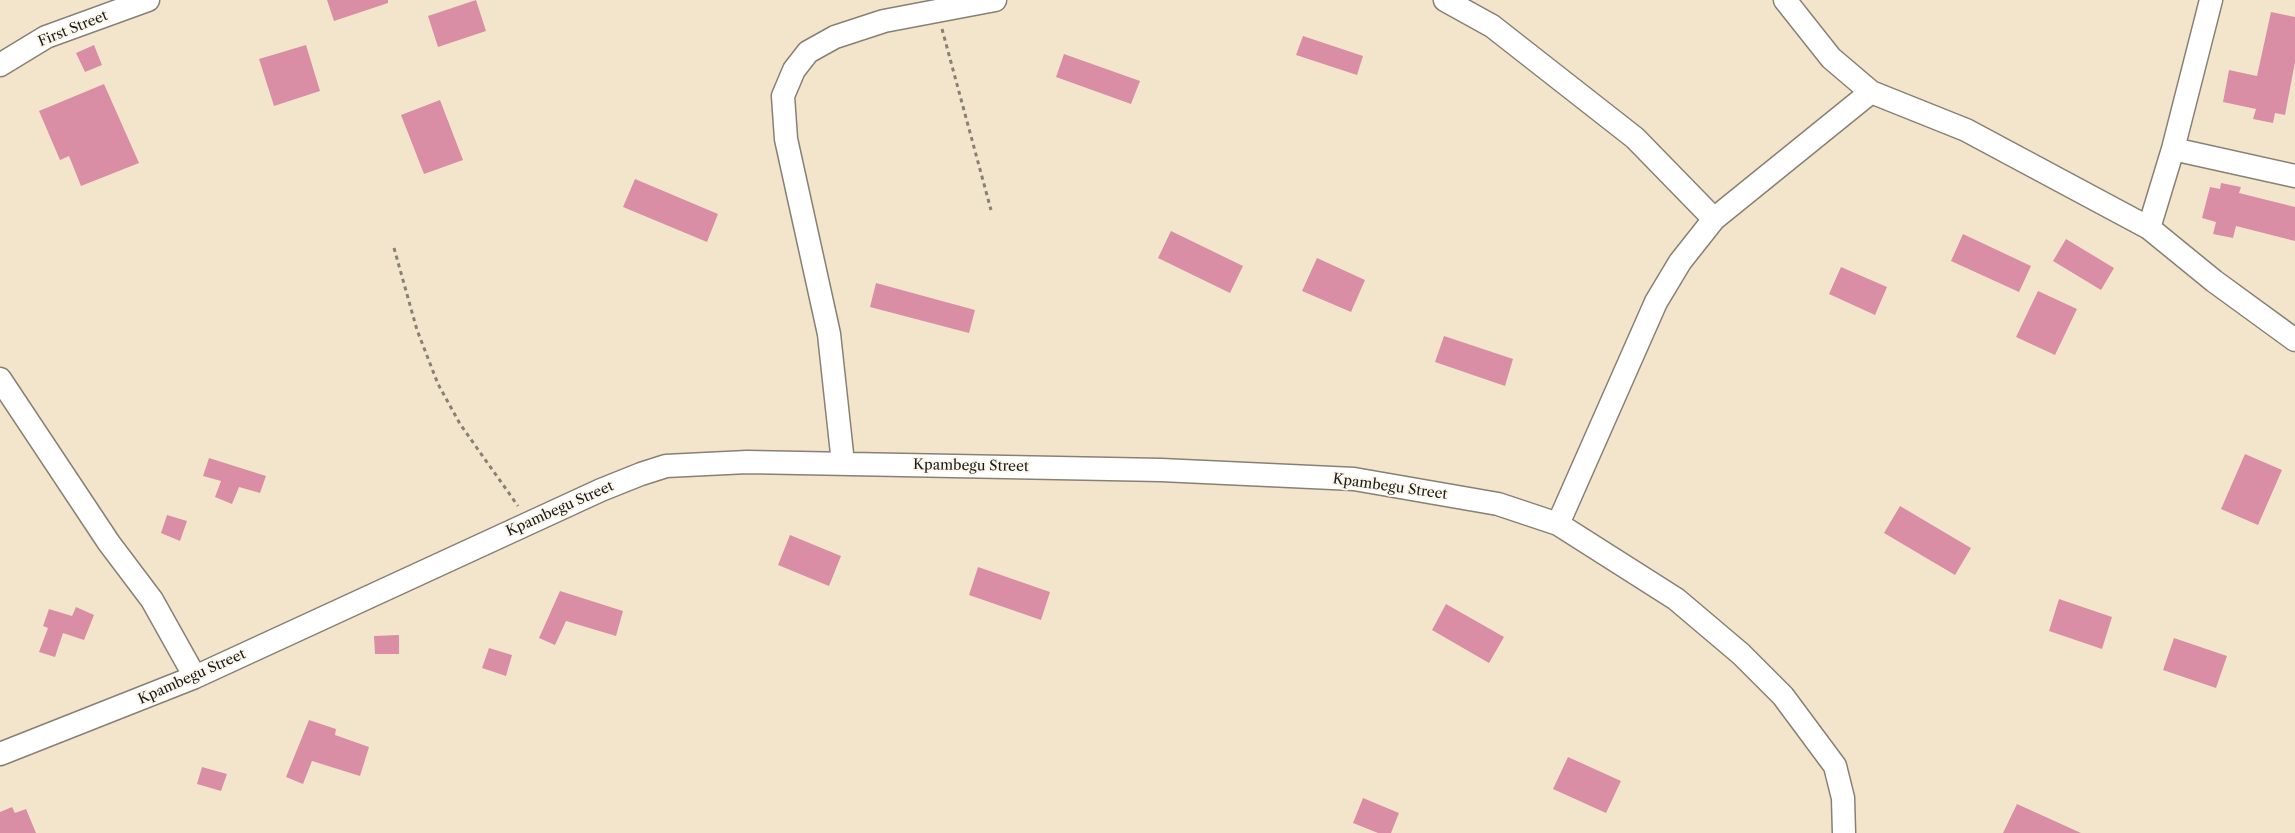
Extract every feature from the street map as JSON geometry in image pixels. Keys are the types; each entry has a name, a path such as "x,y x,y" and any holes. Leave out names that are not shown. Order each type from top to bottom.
{"street":[{"name":"First Street","path":"0,65 46,37 148,0"},
{"path":"843,463 829,334 786,139 783,96 794,70 808,52 835,37 884,21 995,0"},
{"path":"1445,0 1492,26 1635,138 1714,219"},
{"path":"1785,0 1831,58 1871,92 1966,130 2149,228 2214,281 2295,340"},
{"path":"2149,228 2173,149 2211,0"},
{"path":"1558,524 1656,302 1680,262 1714,219 1871,92"},
{"path":"2173,149 2295,176"},
{"path":"0,379 109,543 152,600 196,677"},
{"name":"Kpambegu Street","path":"0,754 196,677 400,584 530,522 640,474 666,466 747,462 1161,470 1354,479 1498,504 1558,524 1676,599 1741,654 1783,696 1835,766 1843,798 1844,833"}],"path":[{"path":"937,11 991,210"},
{"path":"394,248 417,330 438,384 460,424 530,522"}],"building":[{"path":"327,0 388,0 388,3 334,21"},
{"path":"476,0 486,31 438,47 428,16"},
{"path":"2271,12 2295,17 2295,62 2285,115 2275,113 2273,123 2253,119 2256,109 2223,102 2229,70 2257,76"},
{"path":"1303,36 1363,56 1357,75 1296,55"},
{"path":"94,45 102,65 85,72 76,53"},
{"path":"306,45 320,91 274,106 259,59"},
{"path":"1064,54 1140,81 1131,104 1056,77"},
{"path":"104,84 139,163 81,186 69,156 60,160 39,111"},
{"path":"440,100 463,160 424,174 401,115"},
{"path":"635,179 718,214 707,242 623,207"},
{"path":"2221,183 2241,187 2239,193 2295,207 2295,241 2236,226 2233,238 2213,234 2216,222 2202,218 2210,187 2220,189"},
{"path":"1171,231 1243,266 1230,293 1158,258"},
{"path":"1963,234 2031,266 2019,292 1951,261"},
{"path":"2066,239 2114,268 2101,290 2053,261"},
{"path":"1317,258 1365,280 1351,312 1302,291"},
{"path":"1841,267 1887,287 1875,315 1829,294"},
{"path":"876,283 975,310 969,333 870,307"},
{"path":"2038,291 2077,309 2055,355 2016,337"},
{"path":"1444,336 1513,359 1505,386 1435,362"},
{"path":"2245,454 2282,470 2258,525 2221,509"},
{"path":"209,458 266,476 260,493 239,487 232,504 215,497 221,481 203,476"},
{"path":"1900,506 1971,548 1955,575 1884,533"},
{"path":"167,515 187,521 180,541 161,533"},
{"path":"790,535 841,556 829,586 778,565"},
{"path":"978,567 1050,592 1041,620 969,595"},
{"path":"560,591 623,611 616,636 566,621 555,645 539,638"},
{"path":"2059,599 2112,617 2102,649 2049,631"},
{"path":"1446,604 1504,637 1489,663 1432,630"},
{"path":"76,607 94,615 84,640 63,633 55,657 39,652 48,628 43,626 49,609 72,616"},
{"path":"399,635 399,654 375,654 374,636"},
{"path":"2174,638 2227,656 2216,688 2163,670"},
{"path":"489,648 512,655 506,676 482,668"},
{"path":"309,720 336,729 335,735 369,747 360,776 312,761 303,784 286,777"},
{"path":"1568,757 1621,781 1606,813 1553,789"},
{"path":"202,767 227,774 221,791 197,784"},
{"path":"1363,798 1399,813 1391,833 1378,833 1353,823"},
{"path":"2017,804 2081,833 2003,833"},
{"path":"12,807 15,813 26,809 36,833 0,833 0,812"}]}
